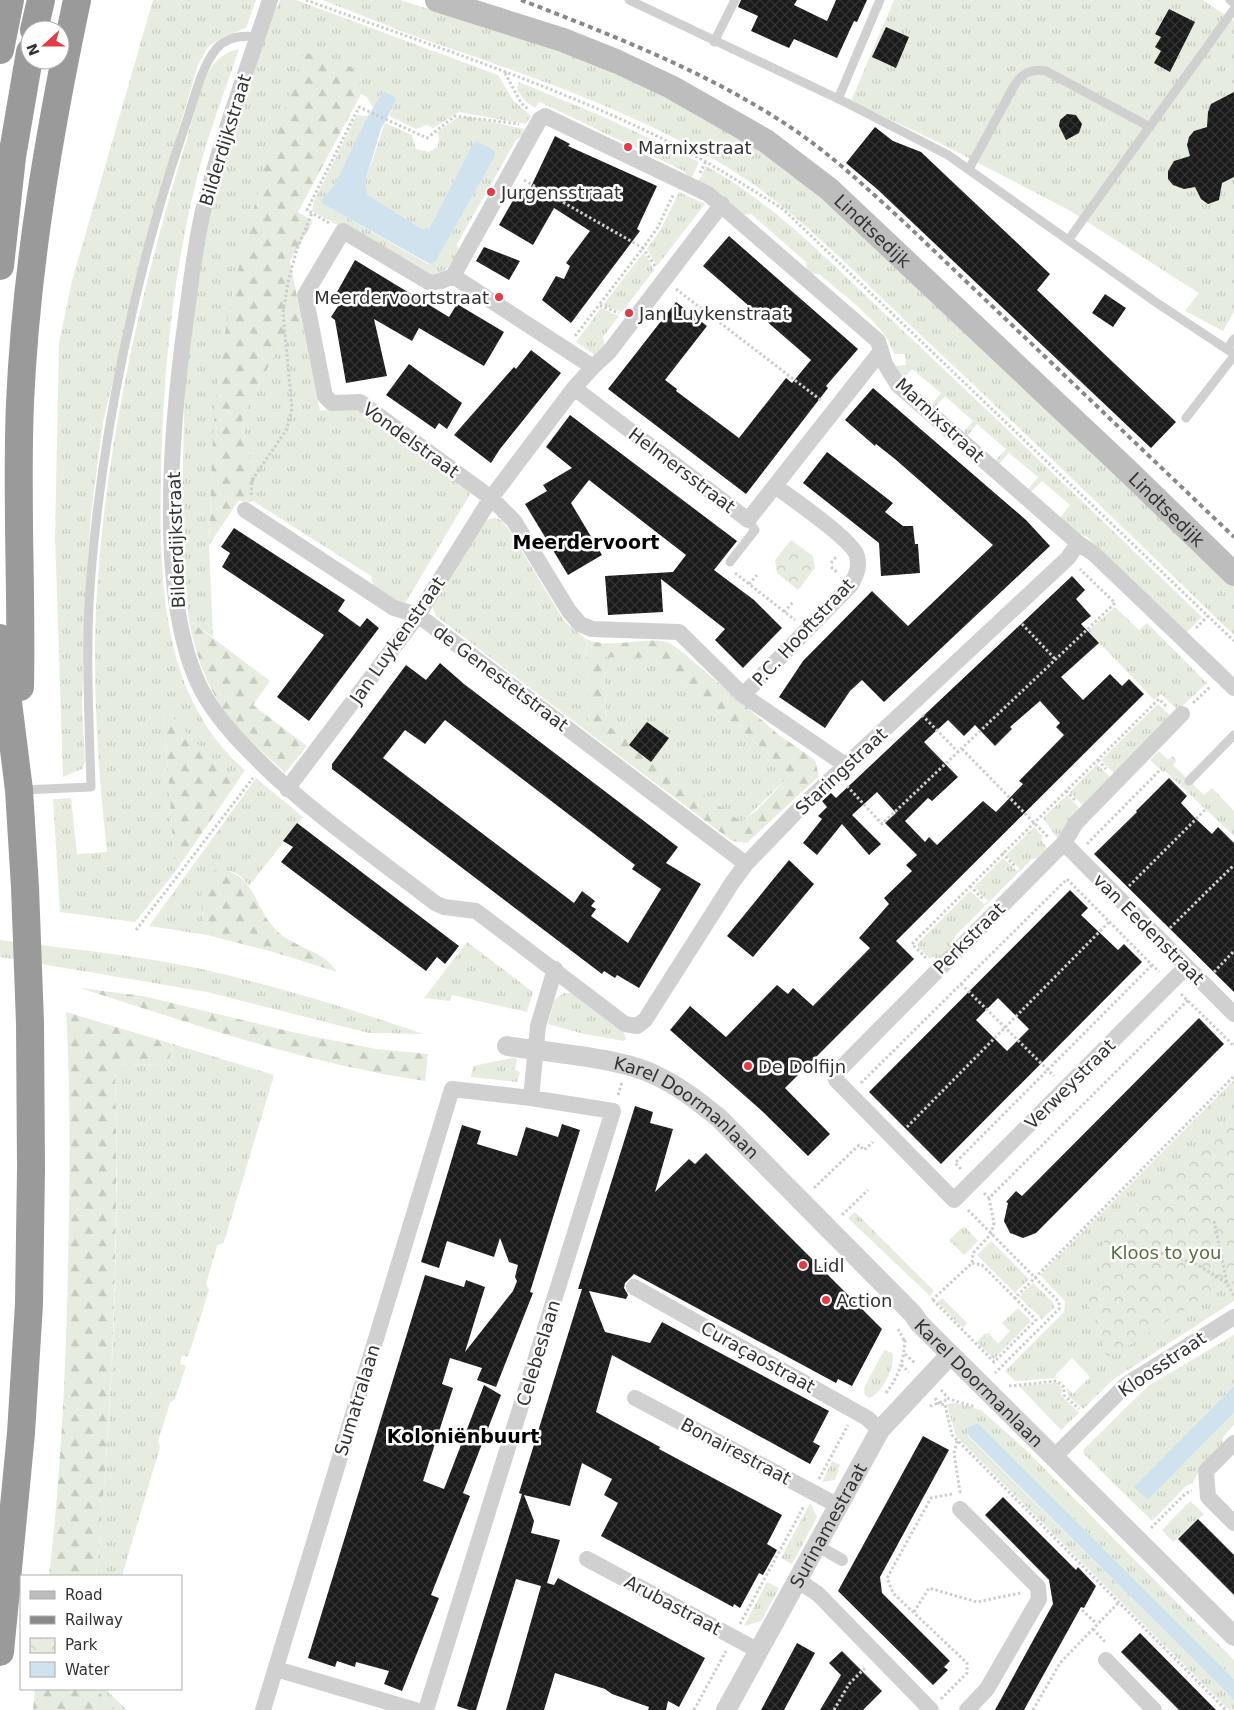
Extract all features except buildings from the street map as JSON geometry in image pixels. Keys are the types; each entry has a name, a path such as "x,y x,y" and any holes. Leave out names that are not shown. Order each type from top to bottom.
{"highway":[{"path":"0,50 10,0"},
{"path":"36,20 41,0"},
{"path":"19,790 21,624 18,505 20,402 28,297 41,189 77,0"},
{"path":"0,266 12,157 27,70"},
{"path":"0,638 19,790 25,887 30,1023 32,1169 29,1304 21,1433 0,1652"}],"main road":[{"name":"Lindtsedijk","path":"437,0 563,40 618,62 689,96 766,141 829,189 1130,472 1234,574"}],"street":[{"name":"Bilderdijkstraat","path":"270,0 220,145 201,224 181,354 174,429 172,507 177,606 193,672 220,720 238,742 287,789 436,903 444,907 476,911 625,1024 637,1026"},
{"name":"Marnixstraat","path":"540,119 545,116 680,180 708,194 722,204 878,341 885,364 898,385 1078,543 1093,553 1234,688"},
{"path":"343,231 430,283 452,276 540,119"},
{"name":"Jan Luykenstraat","path":"287,789 418,615 491,498 574,388 593,366 609,352 632,323 670,283 722,204"},
{"name":"Vondelstraat","path":"343,231 305,295 326,396 332,403 360,402 491,498"},
{"path":"452,276 593,366"},
{"path":"748,520 881,351"},
{"name":"Helmersstraat","path":"574,388 748,520"},
{"name":"P.C. Hooftstraat","path":"743,695 851,585 858,570 857,554 848,541 775,486"},
{"path":"491,498 514,522 569,611 580,624 592,629 678,632 743,695 841,770"},
{"name":"de Genestetstraat","path":"245,510 394,608 418,615 746,864"},
{"name":"Staringstraat","path":"637,1026 645,1020 746,864 798,809 1068,558 1078,543"},
{"name":"Perkstraat","path":"954,1200 836,1080 835,1075 1061,846 1076,823 1180,716"},
{"name":"van Eedenstraat","path":"1061,846 1076,856 1234,1014"},
{"name":"Verweystraat","path":"954,1200 1186,966"},
{"path":"531,1098 538,1026 554,969"},
{"name":"Karel Doormanlaan","path":"507,1046 627,1065 653,1074 693,1097 719,1118 907,1307 919,1323 950,1355 1234,1636"},
{"name":"Sumatralaan","path":"263,1710 452,1089 531,1098"},
{"name":"Celebeslaan","path":"426,1710 613,1111 531,1098"},
{"name":"Curaçaostraat","path":"634,1287 855,1412 880,1430"},
{"name":"Kloosstraat","path":"1053,1458 1127,1384 1234,1317"},
{"name":"Surinamestraat","path":"726,1710 837,1505 880,1430 950,1355"},
{"name":"Bonairestraat","path":"635,1398 837,1505"},
{"path":"1234,1443 1206,1472 1208,1497 1234,1523"},
{"path":"960,1509 1038,1586 1039,1598 987,1689 967,1710"},
{"path":"816,1545 842,1560"},
{"name":"Arubastraat","path":"587,1559 759,1651"},
{"path":"797,1580 818,1594 931,1710"},
{"path":"1106,1660 1154,1710"},
{"path":"276,1669 415,1710"}],"lane":[{"path":"629,0 714,42 838,98 948,155 1070,239 1157,303 1232,353"},
{"path":"714,42 735,0"},
{"path":"838,98 880,0"},
{"path":"1230,0 1234,3"},
{"path":"1070,239 1234,9"},
{"path":"19,790 91,787 87,659 91,574 112,416 129,332 173,162 206,66 218,47 228,39 242,35 258,37"},
{"path":"969,169 1020,76 1029,71 1046,71 1150,127"},
{"path":"1186,418 1232,353 1234,339"},
{"name":"Helmersstraat","path":"730,562 755,530 748,520"},
{"path":"1190,781 1234,735"}],"path":[{"path":"343,231 307,210 359,107 426,138 455,116 528,126 540,119 521,103 505,72"},
{"path":"510,172 643,248 670,283 834,410"},
{"path":"565,349 658,227 680,180"},
{"path":"245,510 251,495 252,480 287,428 292,408 283,313 292,266 312,213"},
{"path":"599,305 622,314 632,323"},
{"path":"841,770 882,824 1115,603 1068,558"},
{"path":"730,562 727,567 807,630"},
{"path":"749,584 757,575"},
{"path":"784,612 792,602"},
{"path":"1011,612 1056,660"},
{"path":"957,988 912,944 1159,699 1180,716 1221,676"},
{"path":"912,704 958,752"},
{"path":"962,749 1034,823 1061,846"},
{"path":"136,930 263,765"},
{"path":"850,1094 1067,879 1076,856 1160,771"},
{"path":"1126,889 1204,810"},
{"path":"1159,939 1234,865"},
{"name":"van Eedenstraat","path":"1067,879 1234,1046"},
{"path":"810,1192 860,1145 864,1150 890,1135 1005,1027 1109,922"},
{"path":"1217,979 1212,974 1234,951"},
{"path":"961,984 1083,1104"},
{"path":"1014,1298 1234,1076"},
{"name":"Karel Doormanlaan","path":"621,1085 627,1086"},
{"path":"837,1214 843,1216 868,1190"},
{"path":"924,1302 933,1300 972,1263 973,1253 991,1234 994,1223 989,1198"},
{"path":"954,1200 965,1207 1059,1302 1059,1309 996,1372"},
{"path":"1214,1221 1227,1283 1234,1296"},
{"path":"1142,1247 1196,1264 1227,1283"},
{"path":"972,1263 982,1265 1036,1320 994,1362"},
{"path":"933,1300 1000,1368"},
{"name":"Karel Doormanlaan","path":"894,1321 904,1340"},
{"path":"901,1365 940,1405 945,1404 952,1436 1226,1710"},
{"path":"1008,1386 1057,1381 1064,1387 1064,1395 1090,1420"},
{"path":"694,1710 855,1412"},
{"path":"931,1710 967,1673 967,1663 893,1593 888,1578 932,1498 960,1492 954,1453 957,1441"},
{"path":"1138,1539 1186,1493 1206,1486"},
{"path":"914,1612 930,1588 977,1602 1038,1591"},
{"path":"1033,1710 1060,1663 1120,1602"},
{"path":"1082,1610 1098,1624"},
{"path":"834,1710 849,1684 878,1655"}],"green space":[{"path":"153,0 256,0 246,28 223,37 208,47 198,65 153,216 103,422 91,514 86,583 82,705 85,762 82,769 63,777 55,537 59,343 72,281"},
{"path":"280,0 296,0 498,75 513,100 531,116 526,124 459,112 433,128 427,125 416,129 389,116 396,101 383,92 373,108 367,97 361,94 360,70 234,287 219,371 212,469 209,545 213,637 189,620 181,558 185,375 212,191 263,37"},
{"path":"322,0 400,0 566,52 643,85 777,160 830,204 1234,579 1234,635 846,263 801,222 754,185 730,169 663,132 593,101"},
{"path":"894,0 1203,0 1234,21 1234,312 1223,331 1185,311 1199,293 1067,209 936,141 851,101"},
{"path":"239,49 199,168 180,257 170,329 164,402 161,475 161,550 169,625 174,649 186,687 199,713 215,738 224,750 245,770 235,785 169,714 164,714 175,872 135,922 60,912 53,799 71,798 77,854 107,852 96,714 96,611 103,521 110,466 130,356 170,195 201,91 212,66 227,53"},
{"path":"304,52 360,70 361,94 298,212 313,221 290,261 302,323 281,343 242,416 245,445 257,474 245,503 239,500 209,545 214,414 226,329 243,249 265,169"},
{"path":"519,82 604,117 699,162 691,180 684,171 542,103 539,102 535,108 526,102 517,90"},
{"path":"357,115 368,116 334,186 322,199 323,204 428,264 436,261 495,156 495,151 473,143 430,227 422,229 368,195 365,182 385,123 412,135 416,149 429,152 438,146 439,137 437,132 457,118 468,117 524,129 525,134 516,140 457,244 459,250 443,272 433,275 427,274 312,211 314,201"},
{"path":"706,166 733,182 783,219 830,261 1202,617 1186,633 1087,537 1076,533 1059,519 1070,505 1042,481 1031,492 1028,489 1038,477 1009,453 999,464 995,461 1006,449 977,424 967,436 963,433 973,421 945,396 934,408 931,405 941,393 912,369 901,381 894,366 906,365 905,354 894,354 883,333 863,311 819,274 810,274 807,271 806,262 751,214 742,215 698,183"},
{"path":"679,192 705,204 657,266 647,249 661,229"},
{"path":"644,252 654,270 622,312 603,305"},
{"path":"601,308 619,316 603,337 605,347 596,356 576,342"},
{"path":"302,323 320,411 356,407 472,491 404,605 373,585 371,576 253,501 245,503 257,474 245,445 242,416 281,343"},
{"path":"495,518 501,520 508,528 564,621 586,639 589,733 436,616 432,605 485,520"},
{"path":"791,540 813,556 815,568 798,590 777,573 775,560"},
{"path":"1115,607 1139,630 1147,623 1207,683 1178,710 1161,694 1154,700 1088,631"},
{"path":"189,620 270,681 253,705 307,746 285,773 243,734 228,717 212,691 200,663"},
{"path":"586,639 606,643 666,642 680,650 779,735 815,760 819,776 747,843 732,841 589,733","holes":["604,657 651,658 761,747 789,776 757,810 741,822 606,724"]},
{"path":"604,656 651,658 761,747 789,776 741,823 606,724"},
{"path":"1158,704 1172,717 1115,774 1101,760"},
{"path":"164,714 169,714 235,785 175,872"},
{"path":"1159,751 1168,760 1172,756 1177,760 1173,765 1204,795 1212,788 1234,811 1234,836 1165,771 1163,772 1150,760"},
{"path":"1097,764 1111,778 1084,806 1070,792"},
{"path":"256,778 303,817 249,886 240,876 230,871 225,870 207,874 203,916 207,935 149,926"},
{"path":"1067,795 1080,809 1067,823 1066,831 1058,839 1043,818"},
{"path":"1034,827 1043,837 1041,840 1048,849 1039,858 1032,859 955,936 954,943 937,960 933,956 930,959 918,947 918,943 970,891 984,904 988,901 974,887 1003,858 1017,871 1020,869 1006,855"},
{"path":"221,868 233,873 249,886 262,911 275,929 290,940 323,958 337,972 270,951 207,935 201,904 202,889 207,874"},
{"path":"0,940 129,956 206,970 316,999 424,1034 369,1033 207,992 0,957"},
{"path":"467,942 533,992 527,1012 452,995 450,1001 424,998"},
{"path":"80,988 143,996 296,1033 376,1049 428,1054 425,1081 381,1074 294,1054"},
{"path":"564,993 571,993 613,1025 622,1028 626,1039 624,1041 584,1034 548,1024 554,1000"},
{"path":"66,1012 173,1044 168,1064 115,1065 116,1193 111,1385 96,1575 49,1575 60,1460 64,1383 69,1203 69,1076"},
{"path":"173,1044 274,1075 224,1242 217,1246 206,1284 209,1290 188,1357 182,1355 180,1364 186,1366 175,1399 170,1403 158,1441 160,1447 122,1575 96,1575 107,1448 114,1321 117,1193 115,1065 168,1064"},
{"path":"512,1058 517,1059 515,1070 520,1072 517,1082 471,1077 473,1066"},
{"path":"1234,1080 1234,1301 1114,1379 1083,1409 1069,1397 1066,1387 1073,1394 1090,1377 1072,1358 1055,1376 1057,1378 1015,1381 1005,1371 1064,1312 1065,1301 1040,1275"},
{"name":"Kloos to you","path":"1234,1125 1234,1281 1107,1358 1098,1326 1085,1299 1099,1281 1100,1256 1107,1230 1144,1191 1153,1195 1213,1137"},
{"path":"855,1212 934,1291 930,1296 848,1218"},
{"path":"964,1226 978,1241 964,1255 949,1240"},
{"path":"991,1241 1029,1279 1015,1293 977,1255"},
{"path":"1033,1283 1053,1302 1054,1308 1042,1319 1019,1297"},
{"path":"942,1298 967,1323 963,1328 937,1302"},
{"path":"1018,1308 1031,1321 994,1359 977,1342 984,1334 989,1333 998,1344 1010,1331 1002,1323"},
{"path":"1234,1335 1234,1386 1135,1487 1148,1500 1234,1413 1234,1425 1223,1437 1222,1445 1200,1468 1193,1483 1186,1486 1152,1521 1084,1454 1083,1450 1148,1386"},
{"path":"884,1350 892,1353 893,1358 890,1372 883,1386 874,1396 869,1398 865,1395 864,1388"},
{"path":"1057,1383 1062,1388 1061,1395 1079,1413 1061,1430 1019,1386"},
{"path":"956,1403 981,1410 1025,1449 1234,1660 1234,1679 978,1423 968,1427 967,1435 1234,1700 1234,1710 1229,1710 956,1436 947,1404"},
{"path":"832,1461 840,1465 835,1480 822,1482"},
{"path":"1190,1501 1204,1514 1173,1542 1162,1530"},
{"path":"810,1503 817,1517 792,1564 781,1558"},
{"path":"767,1582 779,1588 761,1621 744,1626"},
{"path":"35,1690 97,1690 116,1710 33,1710"},
{"path":"97,1690 106,1690 127,1710 116,1710"}],"water":[{"path":"383,92 394,96 396,101 381,129 365,182 368,195 422,229 430,227 473,143 476,141 495,151 495,156 436,261 430,264 323,204 321,200 334,186 368,116"},
{"path":"1234,1386 1234,1413 1148,1500 1134,1487"},
{"path":"978,1423 1234,1679 1234,1700 967,1434 968,1427"}],"railway":[{"path":"521,0 627,42 697,74 764,110 825,152 906,224 1234,537"}],"place":[{"name":"Marnixstraat","path":"628,147"},
{"name":"Jurgensstraat","path":"491,192"},
{"name":"Meerdervoortstraat","path":"499,297"},
{"name":"Jan Luykenstraat","path":"629,313"},
{"name":"De Dolfijn","path":"748,1066"},
{"name":"Lidl","path":"803,1265"},
{"name":"Action","path":"826,1300"}],"district":[{"name":"Meerdervoort","path":"586,542"},
{"name":"Koloniënbuurt","path":"463,1436"}]}
